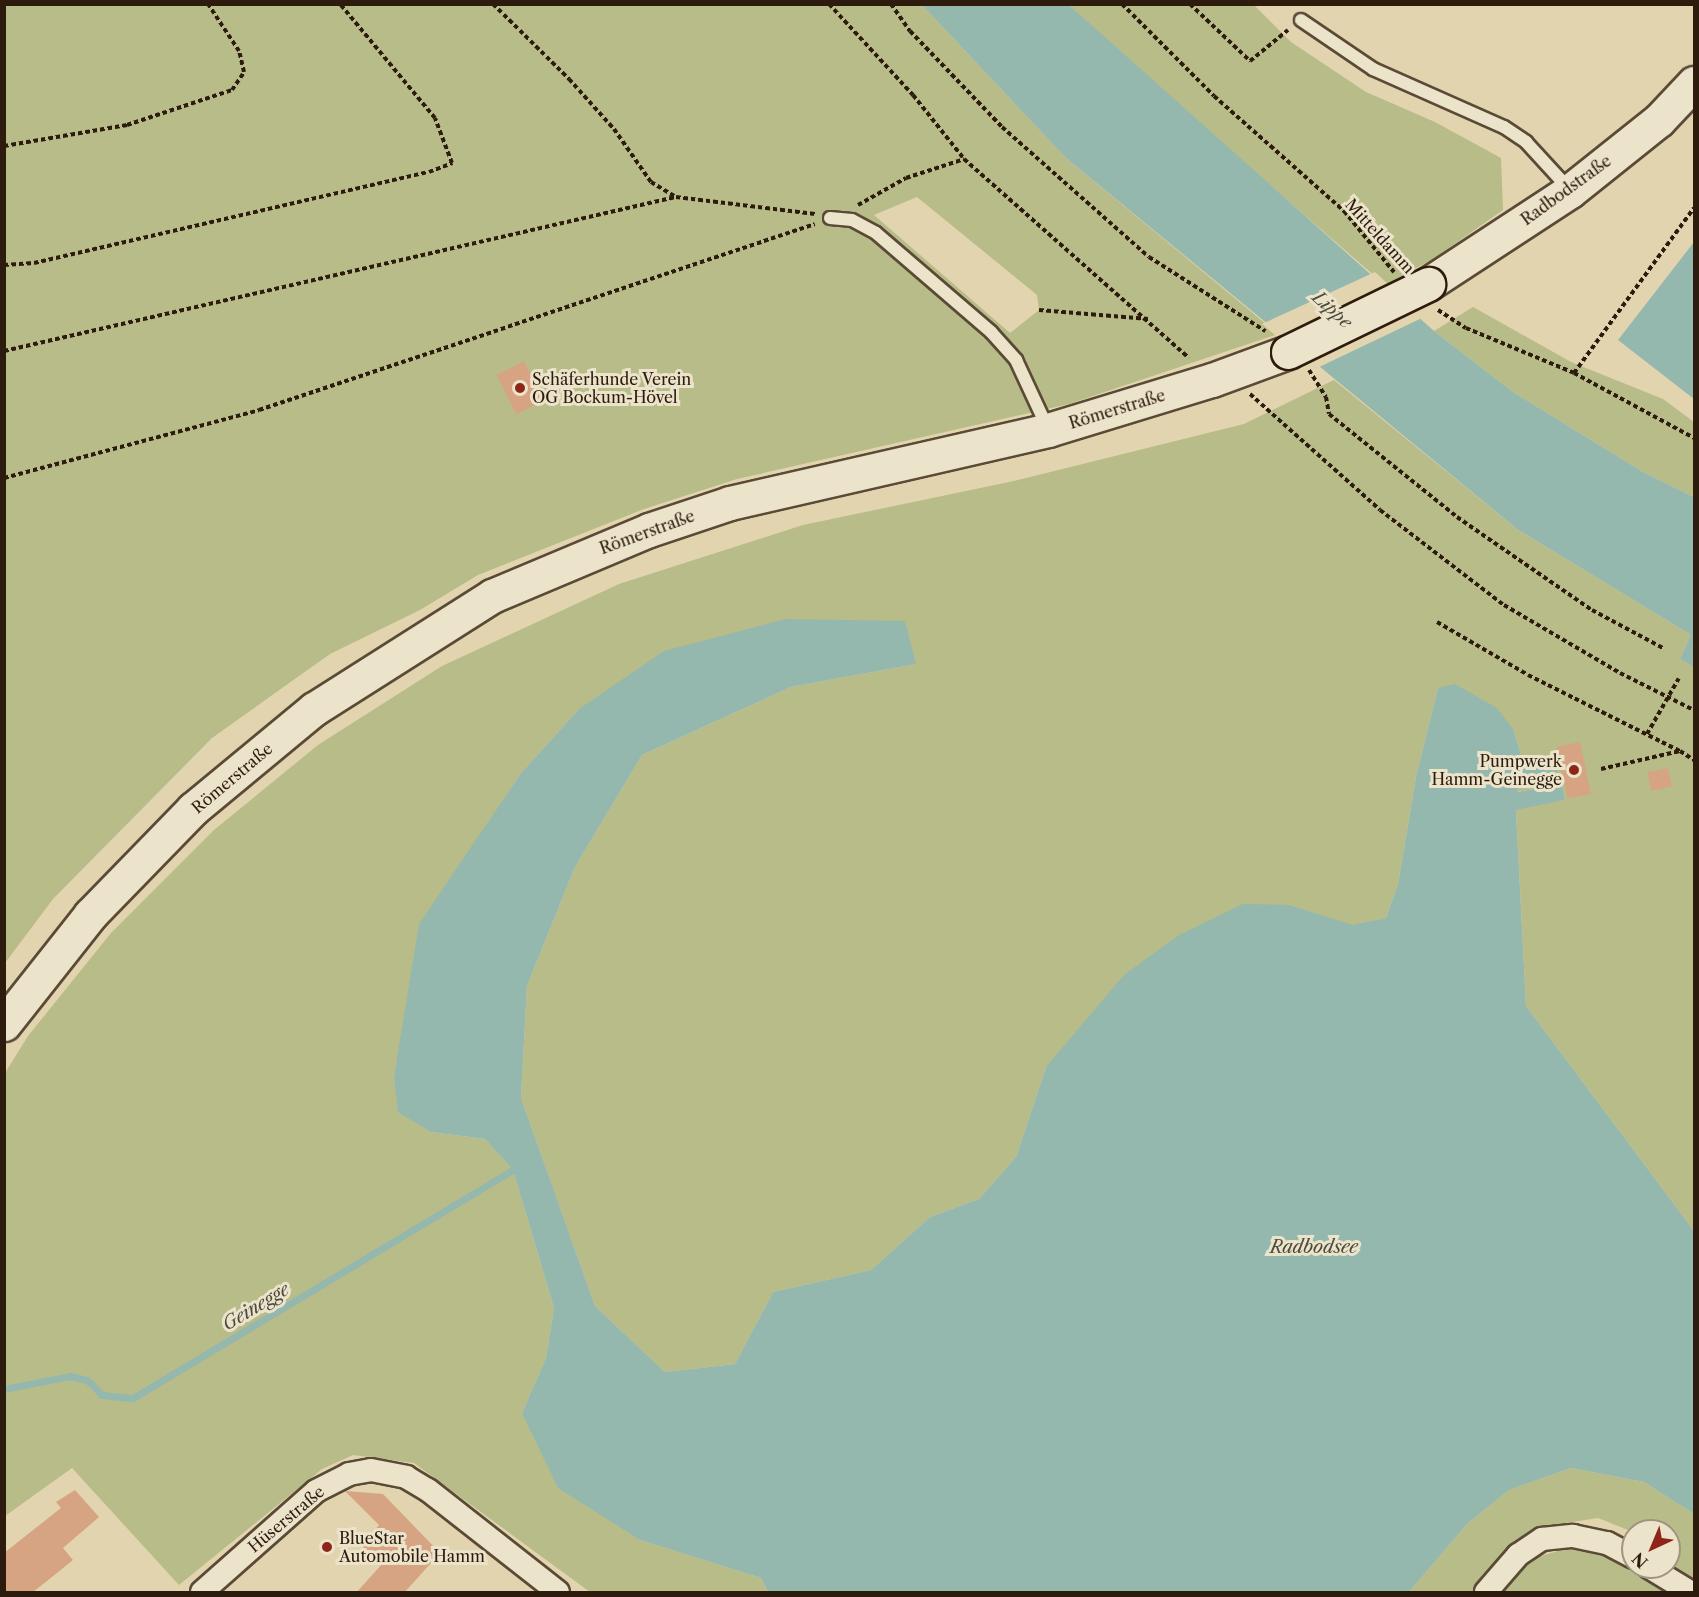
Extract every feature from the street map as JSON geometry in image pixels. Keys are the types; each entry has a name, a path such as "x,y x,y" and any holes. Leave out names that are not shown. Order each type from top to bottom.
{"main road":[{"name":"Radbodstraße","path":"1421,290 1570,191 1659,120 1695,83"},
{"name":"Römerstraße","path":"4,1024 90,915 193,809 314,710 492,596 649,530 730,503 1048,430 1221,377 1288,352 1421,290"}],"street":[{"name":"Hüserstraße","path":"202,1593 316,1491 349,1474 371,1470 406,1477 428,1490 558,1593"},
{"path":"1486,1593 1518,1555 1542,1539 1573,1536 1607,1543 1621,1551"},
{"path":"1668,1579 1690,1593"}],"lane":[{"path":"1301,20 1372,69 1504,127 1526,142 1570,191"},
{"path":"830,218 852,220 876,233 991,332 1016,360 1048,430"}],"path":[{"path":"4,146 127,125 232,90 244,72 239,51 208,4"},
{"path":"4,265 34,263 429,172 452,164 435,118 340,4"},
{"path":"493,4 569,79 614,129 651,182 676,197"},
{"path":"829,4 913,95 964,159 1149,319 1311,452 1504,605 1695,710"},
{"path":"891,4 910,31 1002,127 1149,256 1256,322"},
{"name":"Mitteldamm","path":"1122,4 1214,96 1344,212 1421,290 1466,328 1574,373 1695,438"},
{"path":"1190,4 1250,60 1301,20"},
{"path":"4,478 259,410 830,218 906,178 964,159"},
{"path":"4,351 676,197 830,218"},
{"path":"1574,373 1695,208"},
{"path":"1039,310 1149,319"},
{"path":"1313,373 1326,397 1329,414 1457,517 1592,610 1664,648"},
{"path":"1437,622 1528,675 1695,760"},
{"path":"1647,734 1678,678"},
{"path":"1601,769 1680,751"}],"green space":[{"path":"5,5 922,5 1066,158 1278,334 1069,404 737,479 644,509 478,575 420,610 330,654 212,738 53,899 5,963","holes":["917,197 1037,295 1039,310 1010,333 874,215"]},
{"path":"1069,5 1254,5 1291,42 1366,92 1435,122 1501,158 1503,210 1433,259 1385,285 1148,79"},
{"path":"1473,307 1571,362 1663,399 1694,422 1694,497 1643,472 1513,392 1434,331"},
{"path":"1334,380 1517,529 1691,635 1680,659 1694,667 1694,1231 1526,1006 1516,809 1565,800 1562,784 1516,792 1523,761 1513,729 1438,688 1416,777 1398,884 1386,918 1353,926 1290,905 1046,1067 1016,1157 979,1199 930,1217 871,1270 773,1292 735,1364 665,1372 595,1306 521,1098 527,986 575,867 642,755 791,687 916,664 579,709 521,773 477,839 404,1022 394,1076 431,1132 485,1139 513,1170 554,1308 546,1358 522,1413 640,1540 761,1578 768,1592 590,1592 414,1463 353,1455 322,1469 179,1585 72,1468 5,1516 5,1073 28,1036 111,933 214,830 318,745 442,666 619,584 803,525 1014,481 1244,424"},
{"path":"1571,1468 1644,1482 1694,1514 1694,1583 1681,1574 1681,1519 1621,1519 1621,1527 1598,1518 1533,1528 1477,1592 1409,1592 1467,1524 1509,1490"},
{"path":"1568,1548 1616,1557 1621,1560 1621,1579 1651,1579 1672,1592 1498,1592 1524,1561"}],"water":[{"name":"Lippe","path":"922,5 1069,5 1434,331 1513,392 1643,472 1694,497 1694,667 1680,659 1691,635 1517,529 1066,158"},
{"path":"1694,242 1694,399 1618,340"},
{"name":"Radbodsee","path":"786,619 905,621 916,664 791,687 642,755 575,867 527,986 521,1098 595,1306 665,1372 735,1364 773,1292 871,1270 930,1217 979,1199 1016,1157 1046,1067 1124,975 1179,935 1243,904 1290,905 1353,925 1386,918 1398,884 1416,777 1438,688 1455,684 1497,708 1513,729 1523,761 1555,756 1558,771 1519,780 1517,792 1562,784 1565,800 1516,810 1526,1006 1694,1231 1694,1514 1644,1482 1571,1468 1509,1490 1467,1524 1409,1592 768,1592 761,1578 640,1540 558,1488 522,1413 546,1358 554,1308 513,1170 485,1139 431,1132 398,1112 394,1076 419,924 521,773 579,709 664,651"}],"pier":[{"path":"1375,272 1424,317 1315,369 1262,324"}],"building":[{"name":"Schäferhunde Verein OG Bockum-Hövel","path":"524,361 544,400 516,414 496,375"},
{"name":"Pumpwerk Hamm-Geinegge","path":"1580,742 1591,794 1568,799 1557,747"},
{"path":"1668,768 1672,787 1651,791 1647,772"},
{"path":"75,1490 99,1517 63,1548 73,1560 32,1593 4,1593 4,1553 61,1508 56,1502"},
{"path":"345,1491 383,1494 440,1553 404,1593 356,1593 382,1564 361,1546 379,1525"}],"waterway":[{"name":"Geinegge","path":"4,1389 70,1376 87,1380 102,1395 133,1398 513,1170"}],"place":[{"name":"Schäferhunde Verein OG Bockum-Hövel","path":"520,388"},
{"name":"Pumpwerk Hamm-Geinegge","path":"1574,770"},
{"name":"BlueStar Automobile Hamm","path":"327,1547"}]}
